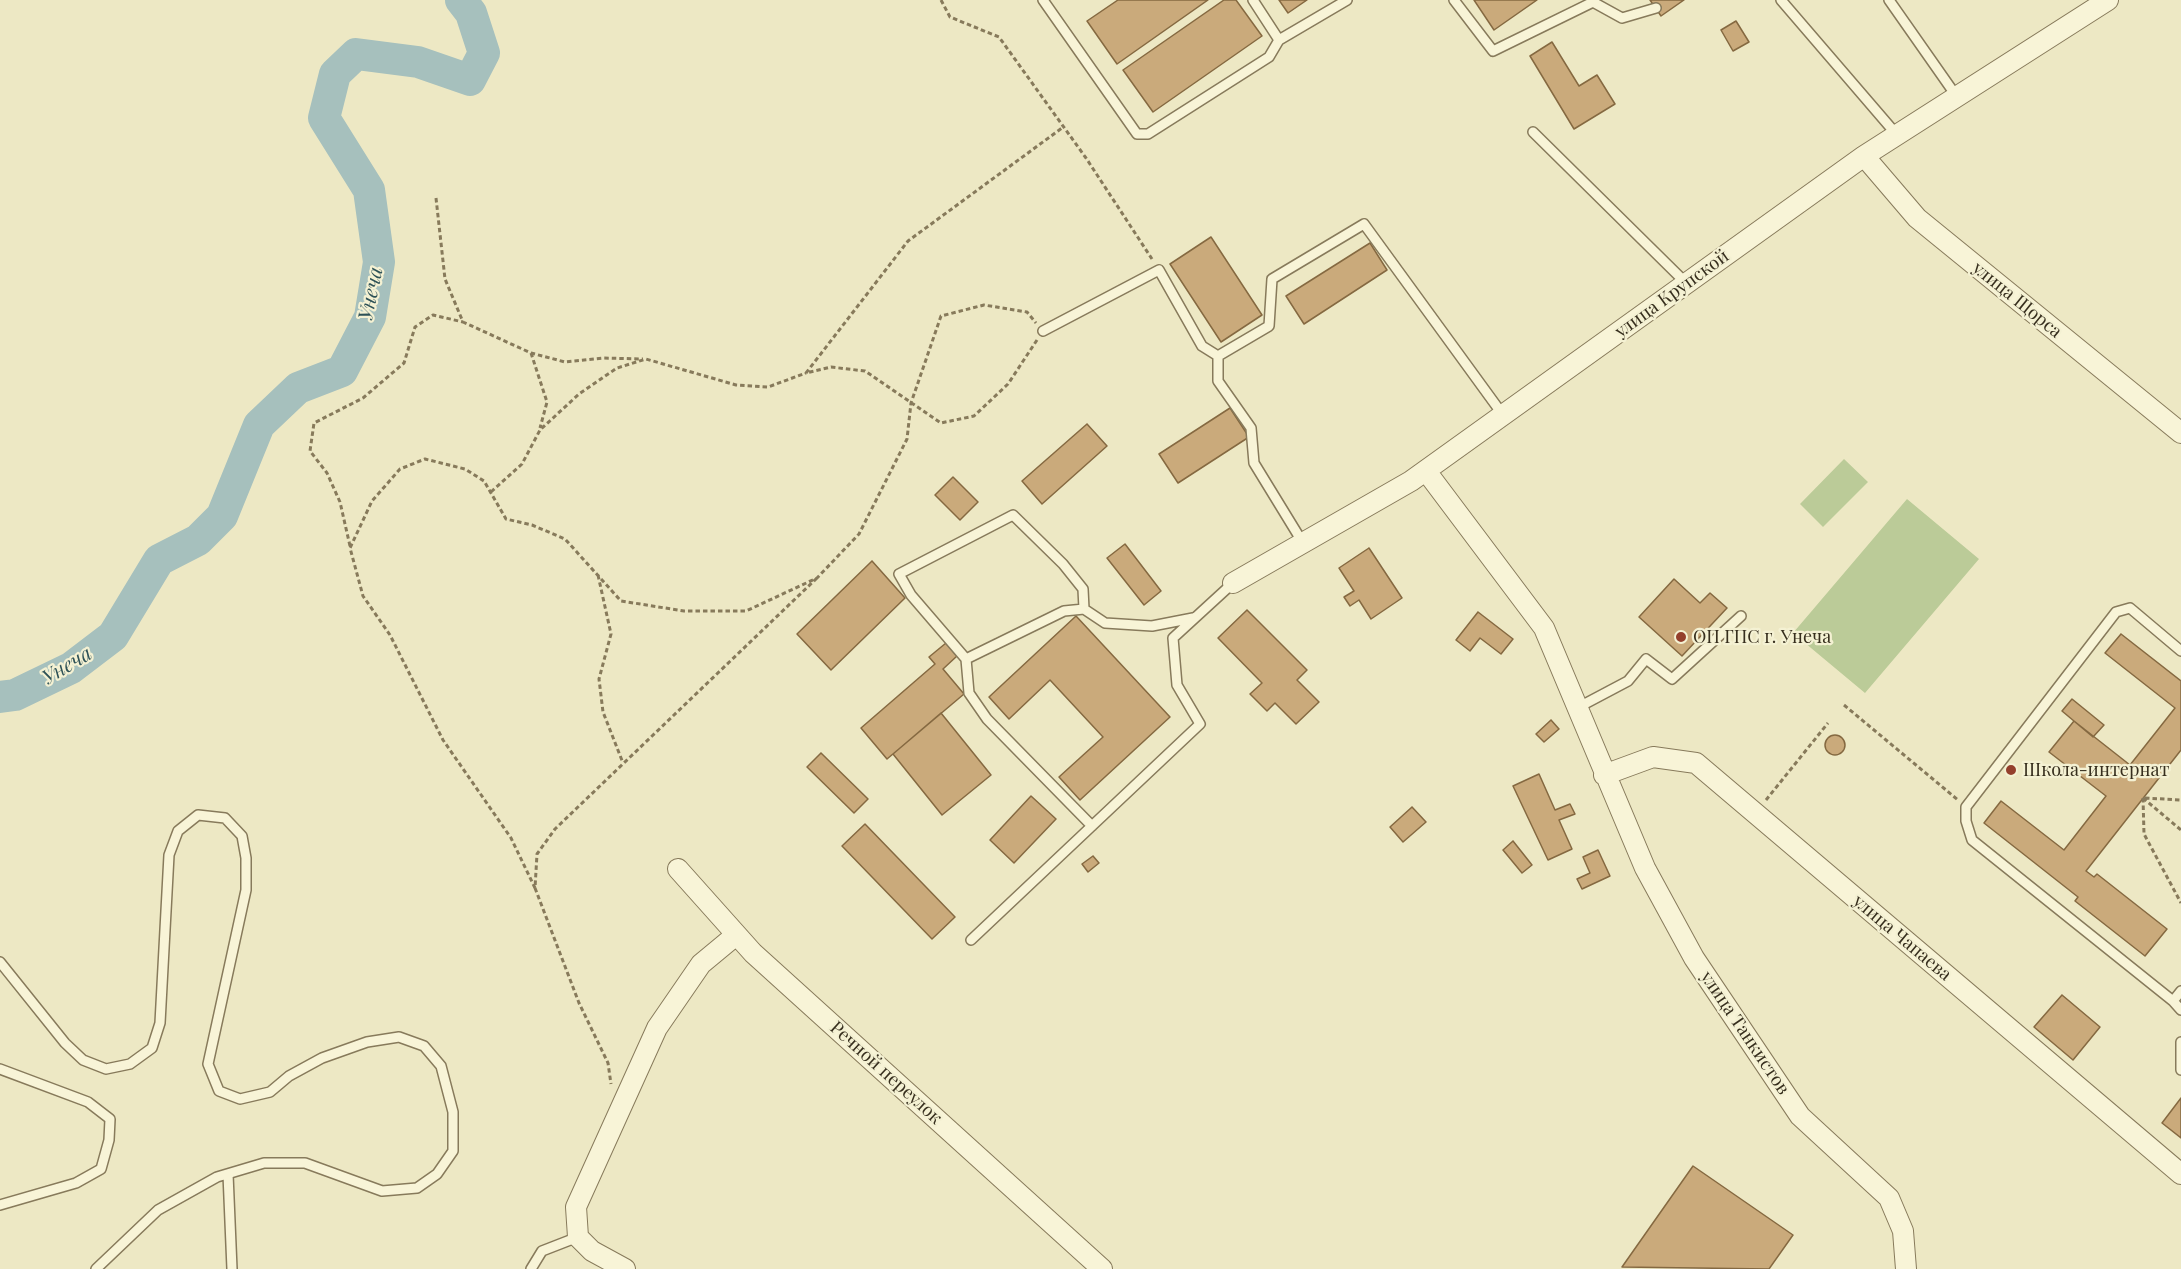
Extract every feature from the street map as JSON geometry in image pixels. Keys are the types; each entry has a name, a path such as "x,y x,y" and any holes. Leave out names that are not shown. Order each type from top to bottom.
{"street":[{"name":"улица Крупской","path":"1233,583 1426,471 1864,156 2108,0"},
{"name":"улица Щорса","path":"1864,156 1917,218 2181,433"},
{"name":"улица Танкистов","path":"1426,471 1544,628 1645,868 1694,958 1800,1116 1889,1198 1903,1231 1906,1269"},
{"name":"улица Чапаева","path":"1604,775 1653,758 1696,764 2181,1174"},
{"name":"Речной переулок","path":"678,869 736,935 1102,1269"},
{"path":"625,1269 592,1251 578,1236 576,1207 657,1028 701,964 736,935"}],"lane":[{"path":"1043,0 1137,134 1148,134 1269,57 1279,40 1347,0"},
{"path":"1252,0 1279,40"},
{"path":"1454,0 1493,51 1593,2 1622,18 1656,9"},
{"path":"1780,0 1897,135"},
{"path":"1889,0 1957,97"},
{"path":"1533,132 1686,284"},
{"path":"1218,356 1269,326 1272,279 1364,225 1503,415"},
{"path":"1043,331 1159,270 1202,346 1218,356"},
{"path":"1218,356 1218,381 1251,428 1254,463 1303,543"},
{"path":"1084,609 1083,590 1063,564 1013,515 899,574 910,595 966,659 969,693 987,720 1092,826"},
{"path":"971,940 1200,724 1177,685 1173,638 1233,583"},
{"path":"2181,651 2130,608 2116,612 1966,807 1966,821 1972,840 2174,1001 2181,1010"},
{"path":"966,659 1064,611 1084,609 1105,623 1152,626 1195,618"},
{"path":"1576,708 1628,681 1646,659 1672,679 1741,615"},
{"path":"0,962 65,1043 83,1060 106,1069 130,1064 152,1048 160,1023 169,855 178,831 198,814 225,818 242,836 246,858 246,890 208,1064 219,1091 240,1099 270,1092 289,1076 322,1058 367,1042 399,1037 424,1046 441,1066 453,1112 453,1151 437,1174 417,1188 382,1191 305,1163 264,1163 228,1174 158,1210 96,1269"},
{"path":"2174,1001 2181,991"},
{"path":"2181,1042 2181,1070"},
{"path":"0,1069 88,1102 110,1119 109,1140 101,1169 76,1183 0,1205"},
{"path":"228,1174 232,1269"},
{"path":"531,1269 542,1251 578,1236"}],"path":[{"path":"941,0 950,17 999,37 1108,190 1159,270"},
{"path":"806,373 908,242 1062,128"},
{"path":"436,198 446,279 463,322"},
{"path":"535,888 537,854 555,829 817,578 859,534 907,440 911,403 941,316 984,305 1027,312 1043,331 1008,384 974,416 940,423 911,403 865,371 831,367 806,373 768,387 736,385 646,359 603,358 564,362 531,353 463,322 433,315 415,327 404,363 363,398 314,423 310,451 327,473 340,502 363,596 390,635 443,740 511,838 535,888 579,1003 608,1063 617,1116"},
{"path":"491,492 522,464 540,430 547,402 531,353"},
{"path":"540,430 579,394 616,369 646,359"},
{"path":"350,548 372,501 400,470 425,459 465,469 484,481 506,519 532,525 565,538 621,601 684,611 746,611 817,578"},
{"path":"597,573 611,634 599,679 603,712 623,763"},
{"path":"1844,705 1966,807"},
{"path":"1756,814 1828,723"},
{"path":"2143,798 2181,800"},
{"path":"2143,798 2181,830"},
{"path":"2143,798 2144,834 2181,903"}],"green space":[{"path":"1844,459 1868,482 1823,527 1800,504"},
{"path":"1907,499 1979,559 1865,693 1793,633"}],"building":[{"path":"1118,0 1208,0 1117,64 1087,21"},
{"path":"1224,0 1236,0 1262,36 1153,112 1123,70"},
{"path":"1279,0 1307,0 1288,13"},
{"path":"1474,0 1537,0 1494,30"},
{"path":"1650,0 1684,0 1661,16"},
{"path":"1736,21 1749,42 1733,51 1721,30"},
{"path":"1552,42 1579,86 1597,75 1615,104 1574,129 1530,56"},
{"path":"1211,237 1262,315 1221,342 1170,264"},
{"path":"1370,243 1387,270 1304,324 1286,296"},
{"path":"1230,408 1249,437 1178,483 1159,454"},
{"path":"1087,424 1107,446 1042,504 1022,481"},
{"path":"953,477 978,502 960,520 935,495"},
{"path":"1125,544 1161,591 1144,605 1107,558"},
{"path":"1369,548 1402,598 1371,619 1359,600 1350,606 1344,597 1354,591 1339,568"},
{"path":"872,561 905,598 831,670 797,634"},
{"name":"ОП ГПС г. Унеча","path":"1674,579 1700,603 1710,593 1727,608 1682,656 1639,617"},
{"path":"1247,610 1307,670 1297,680 1319,702 1296,724 1275,703 1267,711 1250,694 1262,683 1218,638"},
{"path":"1478,612 1513,639 1501,654 1480,638 1470,651 1456,640"},
{"path":"1076,616 1170,717 1080,800 1059,777 1103,737 1050,680 1009,719 989,697"},
{"path":"2121,634 2181,681 2181,750 2086,871 2094,877 2097,874 2167,929 2145,956 2075,901 2078,897 1984,823 2001,801 2064,850 2106,796 2049,752 2074,721 2130,765 2175,708 2105,653"},
{"path":"946,643 957,656 943,669 964,694 887,759 861,728 935,664 929,657"},
{"path":"2072,699 2104,725 2093,737 2062,711"},
{"path":"941,713 991,775 942,815 893,754"},
{"path":"1551,720 1559,729 1544,742 1536,734"},
{"path":"1835,735 1842,738 1845,745 1842,752 1835,755 1828,752 1825,745 1828,738"},
{"path":"821,753 868,799 854,813 807,767"},
{"path":"1539,774 1555,810 1570,804 1575,814 1559,820 1572,849 1548,860 1513,786"},
{"path":"1031,796 1056,819 1014,863 990,840"},
{"path":"1412,807 1426,822 1403,842 1390,827"},
{"path":"865,824 955,917 932,939 842,846"},
{"path":"1513,841 1532,865 1522,873 1503,850"},
{"path":"1598,850 1610,876 1582,889 1577,879 1590,873 1583,857"},
{"path":"1093,856 1099,863 1088,872 1082,864"},
{"path":"2062,995 2100,1027 2073,1060 2034,1027"},
{"path":"2181,1098 2181,1138 2162,1123"},
{"path":"1693,1166 1793,1235 1769,1269 1622,1267"}],"waterway":[{"name":"Унеча","path":"0,697 15,695 71,668 113,636 159,560 198,540 222,516 259,425 298,388 342,371 370,317 379,262 369,190 324,118 335,74 356,54 418,62 470,80 484,53 471,13 461,0"}],"place":[{"name":"ОП ГПС г. Унеча","path":"1681,637"},
{"name":"Школа-интернат","path":"2011,770"}]}
